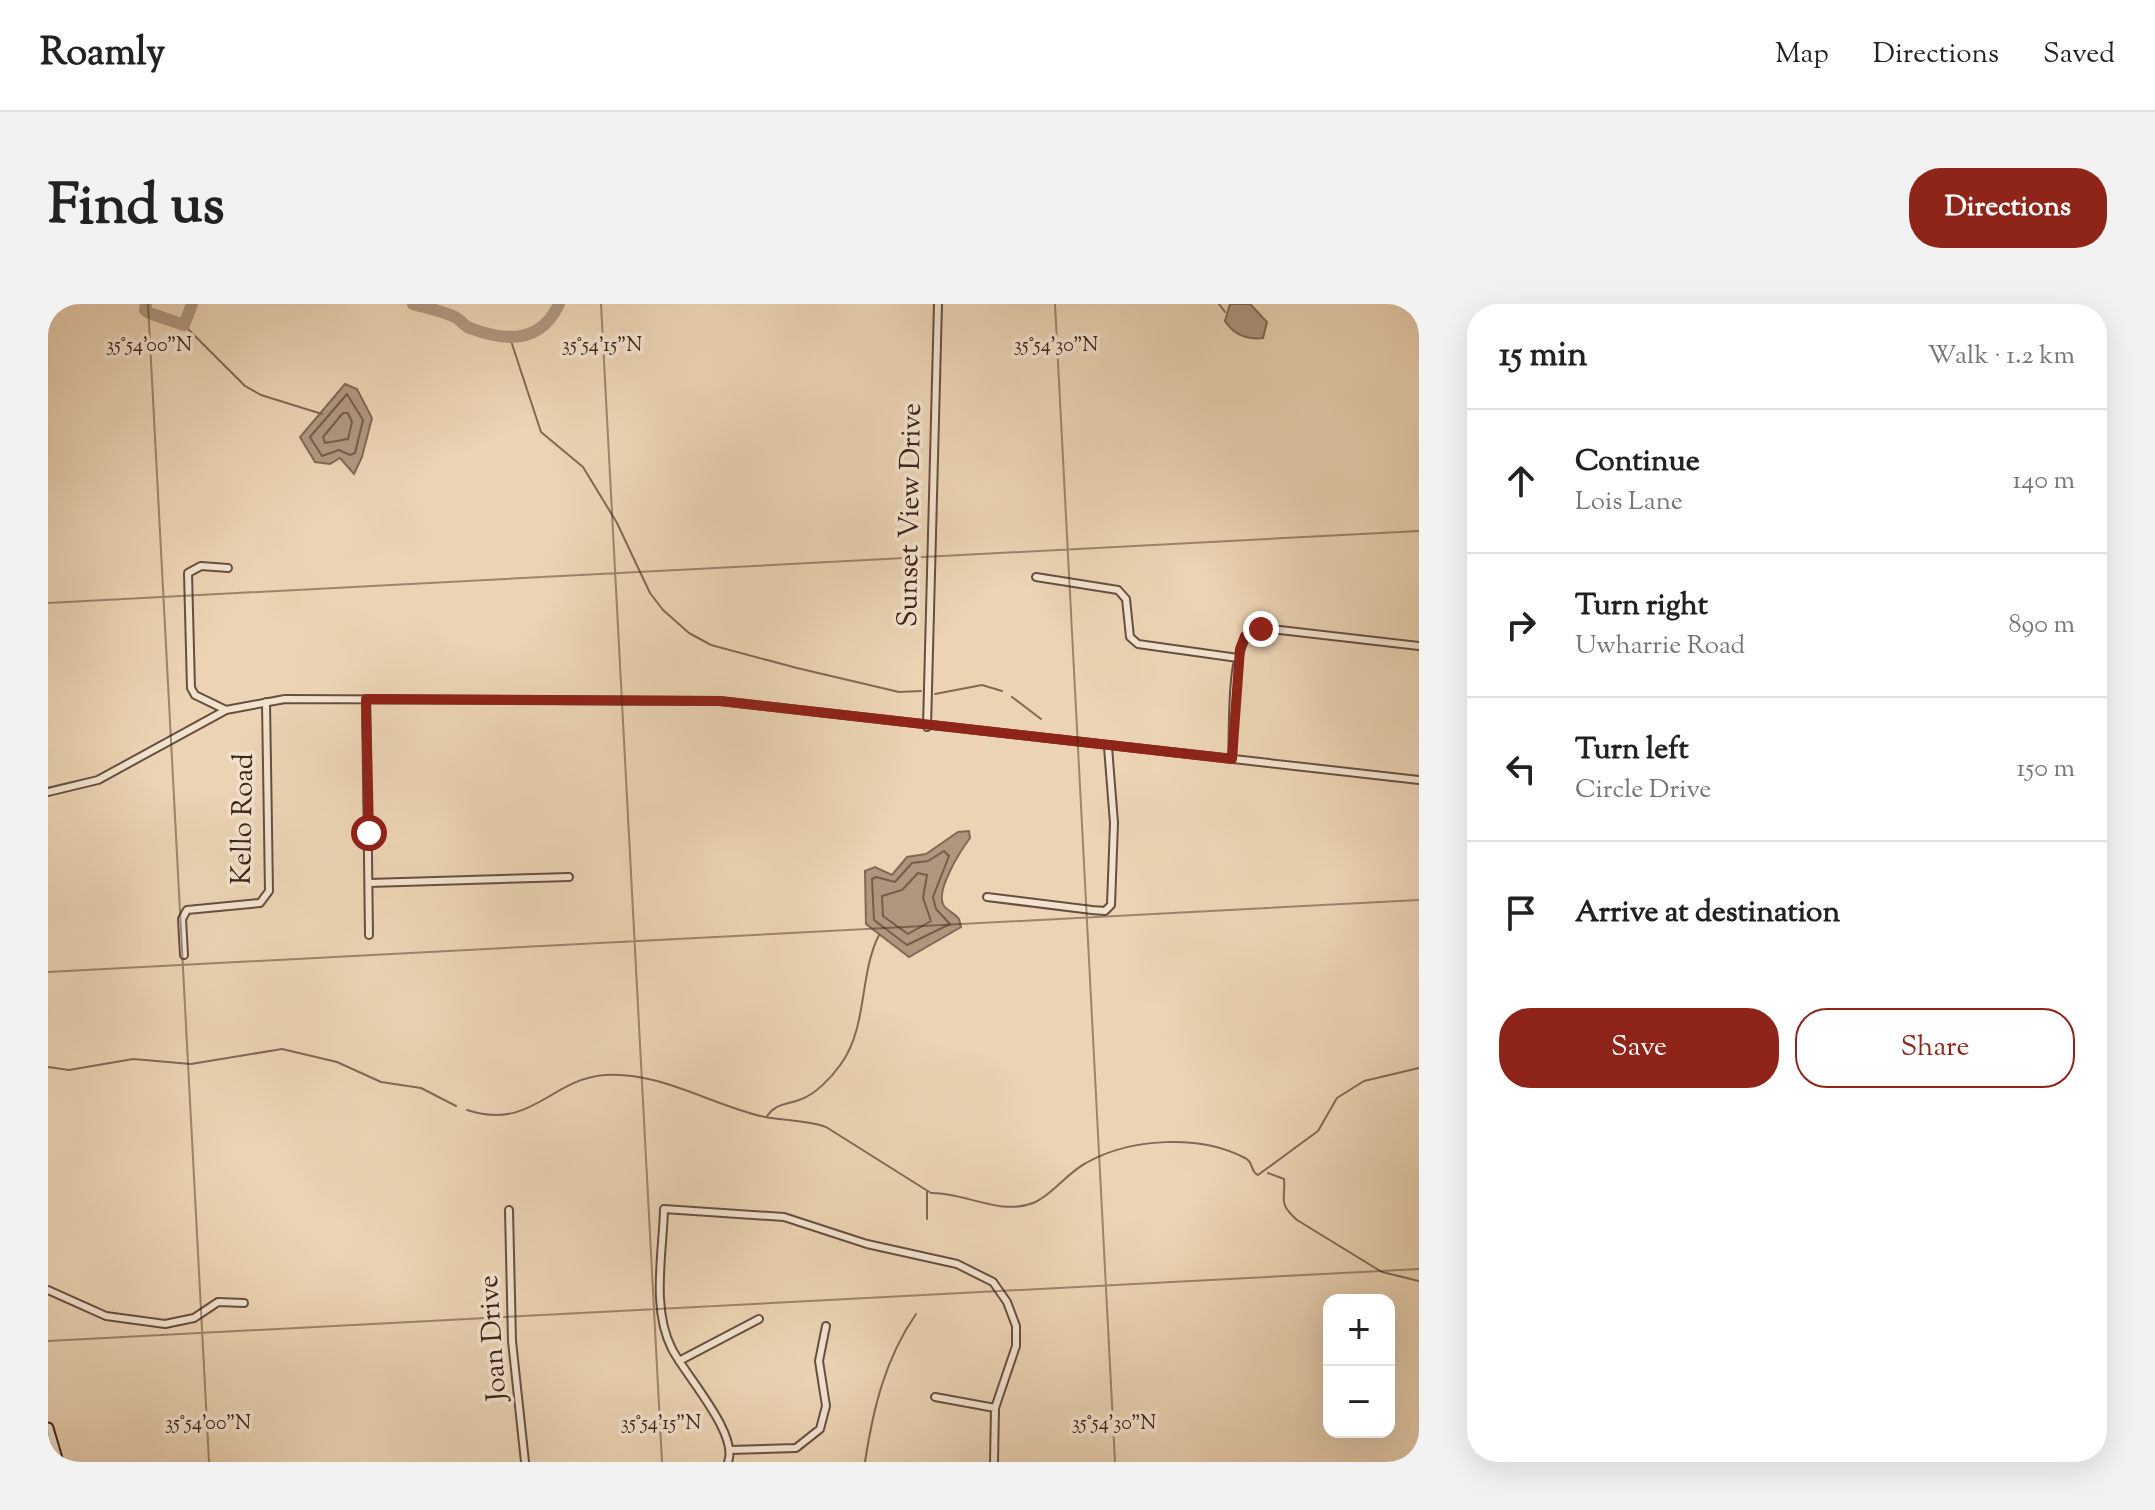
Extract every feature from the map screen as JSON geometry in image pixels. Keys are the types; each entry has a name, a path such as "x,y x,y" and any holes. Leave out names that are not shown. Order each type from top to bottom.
{"street":[{"name":"Sunset View Drive","path":"927,727 938,304"},
{"path":"226,710 195,695 191,688 188,573 201,566 228,568"},
{"path":"1036,577 1118,590 1126,599 1130,637 1138,644 1238,658"},
{"path":"1232,759 1238,658 1245,636 1261,629 1419,646"},
{"path":"366,699 369,935"},
{"path":"48,792 82,786 113,773 226,710 266,702 366,699 720,701 927,727 1419,780"},
{"name":"Kello Road","path":"184,955 184,913 193,906 260,903 269,891 266,702"},
{"path":"987,897 1105,911 1113,896 1114,823 1108,747"},
{"path":"369,883 569,877"},
{"path":"728,1462 730,1450 727,1435 679,1361 661,1320 664,1209 784,1217 867,1244 957,1264 993,1282 1007,1302 1016,1326 1016,1346 995,1408 992,1436 994,1462"},
{"name":"Joan Drive","path":"509,1210 512,1341 525,1462"},
{"path":"48,1290 106,1316 165,1324 194,1318 218,1302 244,1303"},
{"path":"679,1361 759,1319"},
{"path":"730,1450 796,1448 820,1429 826,1406 819,1361 826,1326"},
{"path":"935,1397 995,1408"},
{"path":"48,1428 58,1462"}],"water":[{"path":"1230,304 1250,304 1267,322 1263,338 1246,337 1232,330 1225,321"},
{"path":"345,384 357,389 372,418 362,457 354,474 340,458 330,464 315,462 300,437"},
{"path":"969,831 970,838 945,881 942,900 944,906 959,919 961,927 909,957 866,924 865,871 875,867 892,875 907,857 926,854 958,832"}],"waterway":[{"path":"146,304 145,310 149,313 184,325 192,304"},
{"path":"413,304 450,315 483,333 509,337 521,336 543,326 559,304"},
{"path":"1219,304 1225,312"},
{"path":"184,325 245,386 261,395 322,414"},
{"path":"510,338 541,432 583,467 617,523 650,593 663,610 689,633 711,645 797,668 899,692 921,691"},
{"path":"935,694 982,685 1002,691"},
{"path":"1012,697 1041,719"},
{"path":"767,1116 778,1107 811,1094 841,1064 856,1033 868,966 879,935"},
{"path":"48,1067 69,1070 133,1059 191,1064 282,1049 337,1062 381,1082 421,1088 456,1106"},
{"path":"467,1110 489,1115 508,1114 586,1079 605,1075 646,1078 745,1112 826,1127 931,1193 1008,1207 1040,1200 1086,1163 1123,1148 1144,1144 1187,1142 1227,1150 1248,1160 1258,1175 1318,1131 1337,1098 1364,1081 1419,1068"},
{"path":"1268,1173 1284,1179 1285,1205 1297,1220 1382,1272 1419,1281"},
{"path":"927,1192 927,1219"},
{"path":"865,1462 888,1367 916,1314"}],"route":[{"path":"369,833 366,699 720,701 927,727 1232,759 1240,649 1245,636 1252,630 1261,629"}]}
